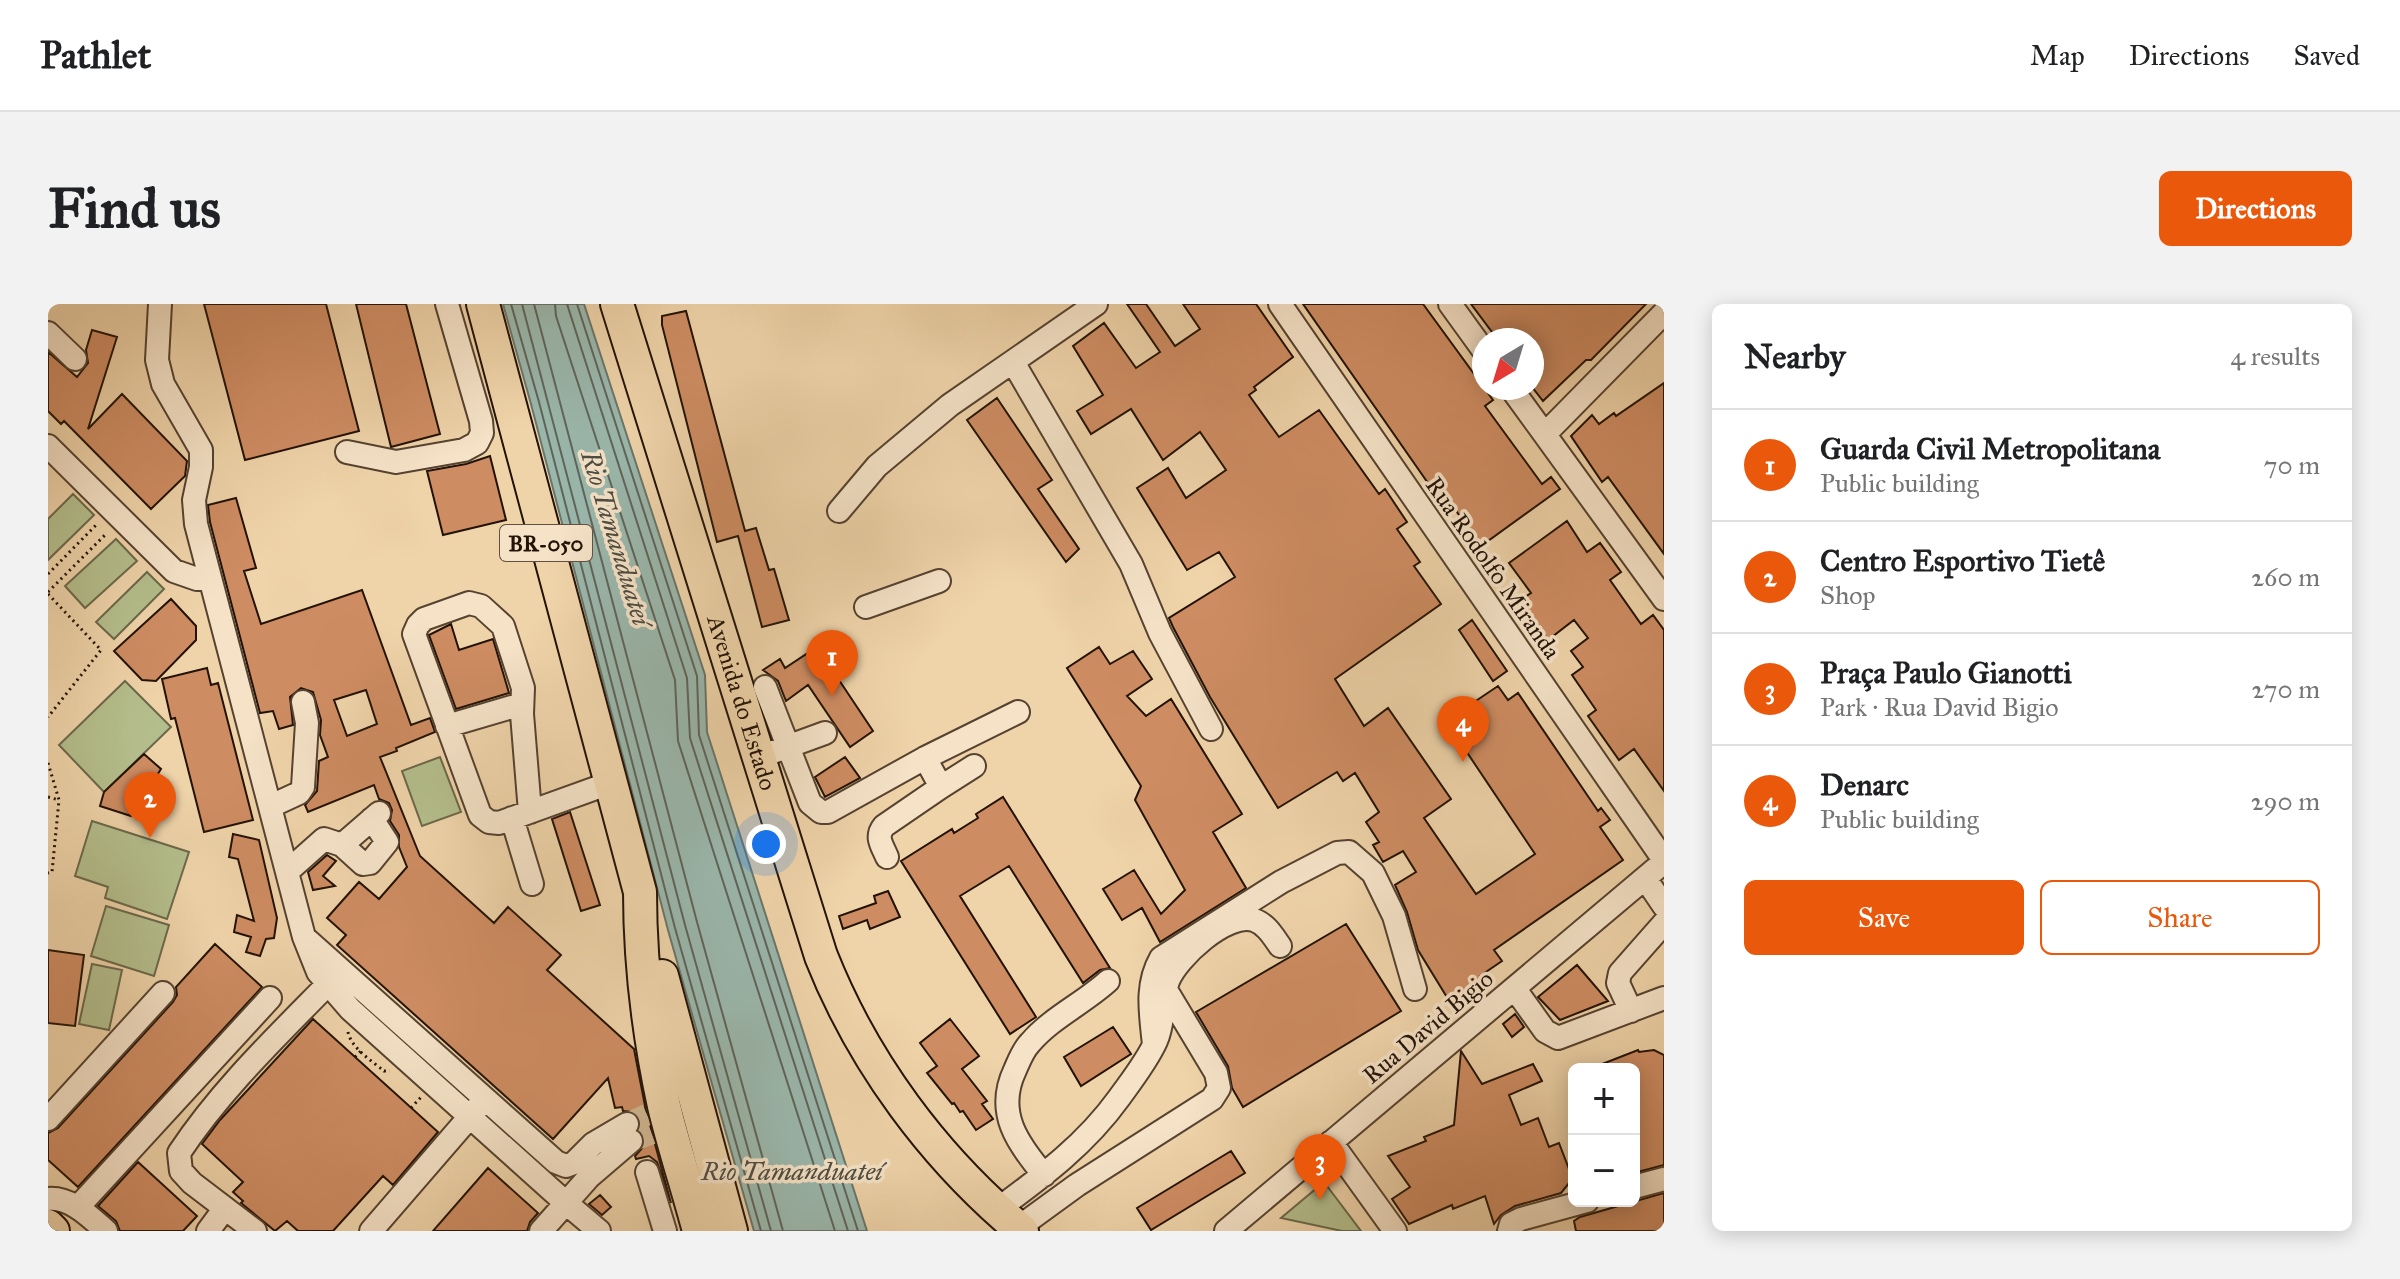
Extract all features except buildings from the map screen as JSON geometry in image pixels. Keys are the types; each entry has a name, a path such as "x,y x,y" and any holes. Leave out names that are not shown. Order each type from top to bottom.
{"highway":[{"name":"BR-050","path":"483,304 731,1231"},
{"name":"Avenida do Estado","path":"617,304 773,752 821,956 839,1002 858,1038 926,1133 967,1180 1015,1225"},
{"path":"640,892 645,982 661,1119 699,1231"},
{"path":"48,1226 53,1231"}],"street":[{"path":"160,304 157,360 163,384 201,450 194,500 196,524 310,957 327,985 387,1044 599,1231"},
{"path":"347,452 396,462 464,450 477,443 482,433 481,421 447,304"},
{"path":"839,511 877,466 950,405 1096,304"},
{"name":"Rua Rodolfo Miranda","path":"1280,304 1664,861"},
{"path":"1450,304 1472,334"},
{"path":"1545,434 1664,313"},
{"path":"48,333 75,359"},
{"path":"1013,362 1131,564 1160,633 1211,729"},
{"path":"1520,400 1660,585"},
{"path":"48,446 174,571 197,579 209,579"},
{"path":"866,607 939,581"},
{"path":"532,884 521,815 523,688 503,626 481,606 469,603 424,619 418,625 414,634 480,815 489,822 499,823 521,815 610,783"},
{"path":"765,687 773,752 810,803 821,812 828,812 925,758 1018,712"},
{"path":"271,806 299,793 303,787 307,723 303,702"},
{"path":"447,726 522,704"},
{"path":"773,752 825,733"},
{"path":"925,758 941,787"},
{"path":"887,857 879,839 879,832 884,826 974,766"},
{"path":"288,871 324,839 342,845 363,864 370,863 387,842 376,816 342,845"},
{"path":"1154,1045 1149,990 1153,971 1161,958 1281,882 1337,853 1349,852 1373,873 1394,916 1415,989"},
{"name":"Rua David Bigio","path":"1226,1231 1664,861"},
{"path":"1645,878 1664,906"},
{"path":"1015,1225 1044,1175 1096,1127 1154,1045 1162,1027 1166,990 1179,962 1199,942 1224,926 1243,920 1253,920 1266,928 1280,946"},
{"path":"1631,1011 1618,983 1620,973 1664,923"},
{"path":"304,937 556,1162 566,1166 624,1136 541,1231"},
{"path":"1044,1175 1009,1125 1006,1112 1010,1079 1030,1041 1108,981"},
{"path":"255,1231 181,1171 179,1153 263,1049 327,985"},
{"path":"1515,989 1545,1031 1558,1038 1664,998"},
{"path":"1015,1225 1212,1099 1219,1088 1216,1073 1166,990"},
{"path":"48,1119 163,993"},
{"path":"78,1207 270,998"},
{"path":"371,1231 485,1099"},
{"path":"1331,1142 1395,1231"},
{"path":"647,1172 665,1231"},
{"path":"1640,1185 1664,1179"},
{"path":"48,1199 78,1207 106,1231"},
{"path":"1509,1231 1511,1224 1521,1219 1568,1206"},
{"path":"208,1231 225,1208"}],"path":[{"path":"48,574 116,514"},
{"path":"48,717 101,650 48,593 116,514"},
{"path":"48,763 59,800 52,872 48,873"},
{"path":"48,797 59,800"},
{"path":"345,1045 349,1040"},
{"path":"355,1057 361,1051"},
{"path":"379,1076 384,1071"},
{"path":"411,1108 416,1102"}],"green space":[{"path":"73,494 94,515 48,560 48,519"},
{"path":"116,539 137,561 85,608 65,586"},
{"path":"147,572 164,589 114,639 96,622"},
{"path":"125,681 171,727 104,792 59,745"},
{"path":"440,757 461,812 422,826 402,771"},
{"path":"92,821 189,852 167,919 105,898 108,887 75,876"},
{"path":"106,906 169,925 154,976 91,956"},
{"path":"92,964 122,970 109,1030 79,1024"},
{"path":"1324,1182 1361,1231 1342,1231 1281,1218"}],"water":[{"name":"Rio Tamanduateí","path":"503,304 584,304 705,675 707,732 867,1231 754,1231 668,930"}],"tunnel":[{"path":"627,1124 653,1112"},
{"path":"631,1141 658,1131"}],"place":[{"name":"Guarda Civil Metropolitana","path":"832,696"},
{"name":"Denarc","path":"1463,762"},
{"name":"Centro Esportivo Tietê","path":"150,838"},
{"name":"Praça Paulo Gianotti","path":"1320,1200"}]}
